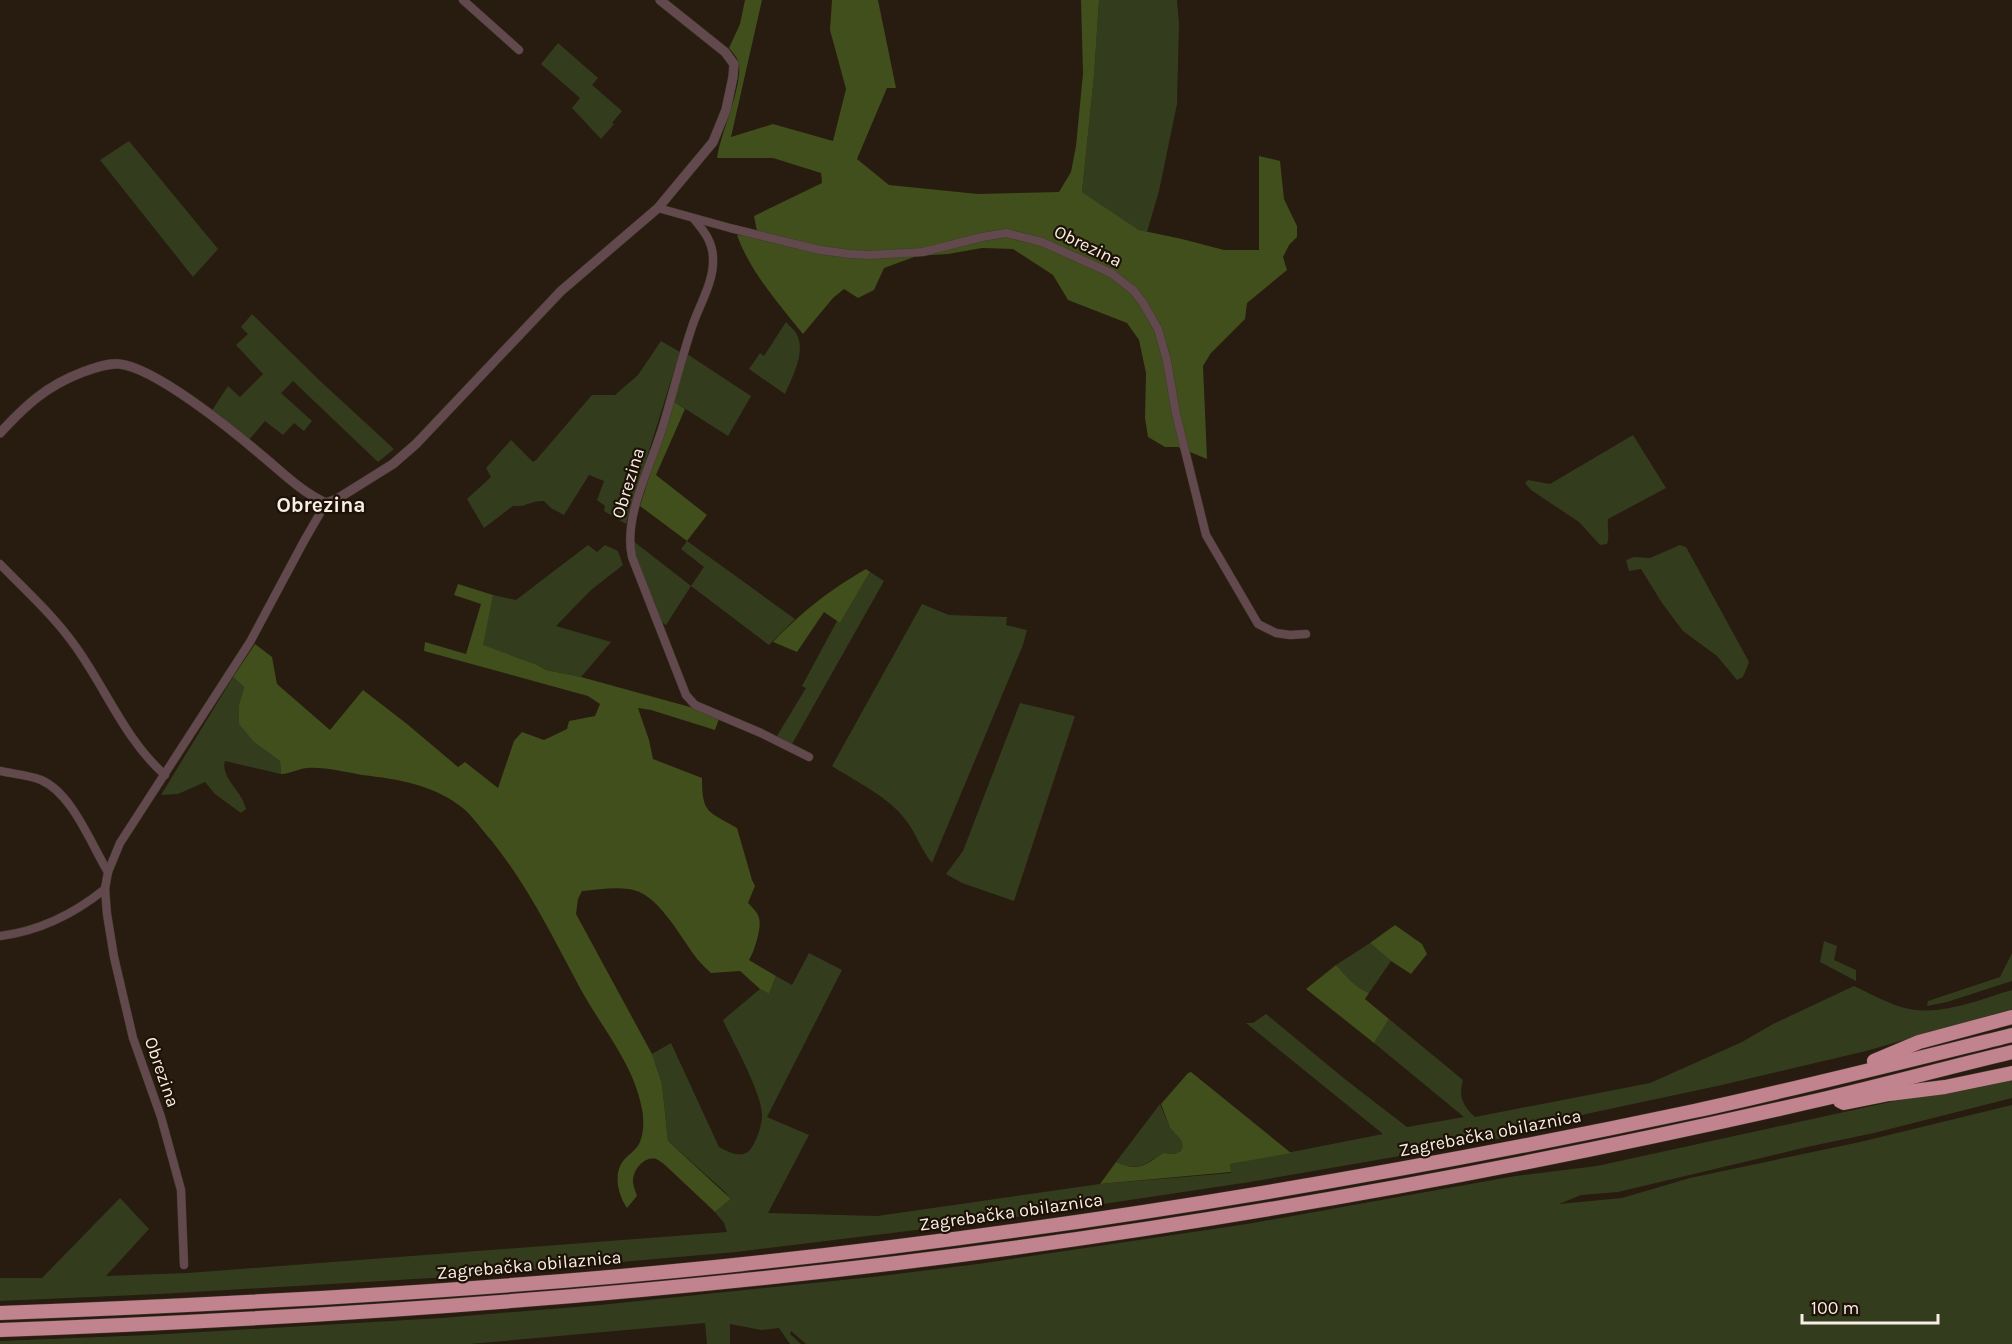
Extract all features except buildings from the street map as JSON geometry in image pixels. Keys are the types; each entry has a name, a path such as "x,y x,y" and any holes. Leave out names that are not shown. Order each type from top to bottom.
{"highway":[{"path":"1859,1073 1867,1063 1883,1059 1919,1042 2012,1017"},
{"name":"Zagrebačka obilaznica","path":"0,1313 223,1304 458,1289 725,1266 898,1246 1220,1200 1384,1172 1685,1113 2012,1035"},
{"name":"Zagrebačka obilaznica","path":"0,1330 272,1318 459,1306 728,1282 899,1263 1203,1220 1372,1192 1541,1160 1830,1097 2012,1052"},
{"path":"1830,1097 1844,1103 1889,1094 1945,1087 2012,1072"}],"street":[{"path":"463,0 519,50"},
{"path":"0,433 33,399 57,383 96,367 116,364 150,375 185,397 244,441 294,483 326,502 338,499 393,464 453,407 561,291 658,208 713,142 726,110 734,64 725,52 660,0"},
{"name":"Obrezina","path":"658,208 820,250 869,255 922,252 1006,233 1042,242 1111,273 1133,290 1158,329 1206,535 1258,624 1276,633 1306,634"},
{"name":"Obrezina","path":"693,218 710,240 713,259 712,272 688,339 662,429 638,499 629,545 664,640 691,702 762,733 809,757"},
{"name":"Obrezina","path":"184,1265 181,1190 161,1118 133,1038 123,1000 106,914 105,889 108,872 120,843 250,642 326,502"},
{"path":"0,564 55,620 73,643 144,754 165,775"},
{"path":"0,771 42,780 63,796 78,817 108,872"},
{"path":"0,936 16,934 49,924 83,907 105,889"}],"green space":[{"path":"745,0 762,0 731,137 773,124 833,141 846,89 830,30 832,0 878,0 896,88 887,88 857,159 889,185 978,194 1059,192 1071,172 1076,146 1083,73 1081,0 1099,0 1082,192 1139,230 1224,250 1259,250 1259,156 1280,161 1284,199 1297,226 1297,237 1289,245 1283,257 1287,270 1247,303 1245,319 1211,353 1203,366 1207,459 1178,447 1165,447 1148,437 1145,418 1146,373 1139,340 1127,323 1068,300 1053,275 1013,249 982,248 948,254 917,256 884,268 874,290 858,298 844,289 833,298 803,334 757,275 737,235 758,236 754,216 822,183 821,173 773,158 717,158 739,74 738,62 729,48 740,24"},
{"path":"1099,0 1177,0 1179,23 1177,104 1159,191 1147,232 1139,230 1082,192"},
{"path":"558,43 598,78 592,85 622,111 601,139 572,108 580,98 541,64"},
{"path":"129,141 218,249 193,277 100,160"},
{"path":"252,314 394,449 378,462 293,381 281,393 312,421 304,431 294,423 283,435 265,421 249,440 211,412 228,386 240,397 263,374 236,345 248,334 241,327"},
{"path":"786,322 796,333 800,348 797,364 785,394 749,369 760,353 764,356"},
{"path":"661,341 680,352 626,524 604,511 605,506 597,500 604,481 589,475 564,515 544,501 536,502 513,506 484,528 467,499 491,477 486,468 511,440 533,462 592,395 615,395 638,375"},
{"path":"687,354 751,396 728,436 673,401"},
{"path":"673,401 685,409 656,475 707,515 687,541 640,506"},
{"path":"1633,435 1666,488 1608,519 1607,544 1600,545 1579,522 1531,490 1525,483 1528,480 1550,484"},
{"path":"632,540 691,586 666,625 660,621 635,557"},
{"path":"687,541 795,619 769,645 691,586 704,567 681,549"},
{"path":"588,545 597,552 605,545 618,551 623,565 591,590 556,626 611,642 581,677 546,670 482,645 493,595 516,600"},
{"path":"1680,545 1686,547 1749,662 1743,677 1737,680 1717,656 1683,631 1641,569 1629,571 1626,560 1634,557 1650,558"},
{"path":"866,569 870,572 840,623 824,612 797,652 773,642 816,602"},
{"path":"870,572 884,581 792,744 777,736 806,688 802,686 837,621 840,623"},
{"path":"458,584 493,595 483,645 546,670 581,677 690,707 719,719 715,730 638,708 653,759 702,778 705,805 713,814 737,828 755,886 748,903 760,922 757,940 749,960 776,976 769,994 740,971 711,973 698,960 668,917 649,898 639,892 617,888 582,891 578,899 576,914 652,1054 662,1084 668,1141 731,1199 715,1212 657,1159 643,1162 635,1172 633,1183 637,1196 627,1208 619,1191 618,1172 623,1161 639,1144 643,1127 642,1109 632,1077 616,1046 588,1003 528,893 504,857 468,813 441,794 402,781 321,768 305,768 281,774 280,761 255,743 239,724 239,705 244,687 233,677 255,644 272,657 277,684 330,730 363,690 458,767 465,762 498,788 514,741 522,732 544,740 567,729 569,721 595,716 600,704 588,696 424,651 425,642 466,654 481,604 454,595"},
{"path":"922,604 949,615 1007,617 1006,625 1027,630 1023,645 932,863 901,814 873,791 832,766"},
{"path":"233,677 244,687 239,705 255,743 280,761 281,774 225,761 226,773 246,809 241,813 215,794 205,782 178,794 161,795"},
{"path":"1020,703 1075,716 1014,901 962,883 946,874 963,851"},
{"path":"1395,925 1422,944 1427,954 1411,974 1370,943"},
{"path":"1824,941 1837,946 1834,960 1856,970 1856,981 1820,962"},
{"path":"1370,943 1391,961 1369,993 1355,984 1336,965"},
{"path":"809,953 842,970 767,1117 809,1135 768,1213 877,1216 1100,1184 1231,1173 1230,1164 1383,1134 1246,1023 1253,1023 1266,1014 1407,1127 1464,1117 1374,1043 1389,1019 1463,1080 1461,1091 1463,1101 1475,1117 1650,1083 1742,1042 1773,1024 1854,986 1883,1000 1915,1010 1943,1009 2012,990 2012,1009 1866,1051 1586,1114 1498,1139 1250,1182 990,1221 736,1252 449,1277 0,1301 0,1278 42,1278 120,1198 149,1229 106,1276 188,1273 727,1232 724,1223 715,1212 731,1199 668,1141 662,1084 652,1054 671,1043 719,1147 737,1154 749,1151 760,1128 761,1107 753,1082 723,1020 760,989 769,994 776,976 792,985"},
{"path":"2012,953 2012,981 1947,1002 1927,1006 1928,1001 2000,977"},
{"path":"1336,965 1355,984 1369,993 1365,999 1389,1019 1374,1043 1306,989"},
{"path":"1191,1072 1291,1153 1230,1164 1231,1172 1100,1184 1116,1162 1136,1167 1163,1153 1175,1154 1181,1151 1183,1146 1181,1140 1170,1128 1161,1104"},
{"path":"2012,1077 2012,1098 1874,1133 1618,1192 1581,1195 1559,1204 1622,1198 1690,1178 1860,1142 2012,1105 2012,1344 806,1344 791,1331 790,1334 801,1344 790,1344 779,1328 761,1330 730,1324 730,1344 707,1344 705,1323 470,1344 0,1344 0,1341 441,1318 600,1305 978,1264 1247,1224 1515,1176 1597,1166"},
{"path":"1160,1104 1170,1128 1184,1146 1181,1151 1176,1154 1163,1153 1146,1164 1136,1167 1116,1162"}],"district":[{"name":"Obrezina","path":"321,505"}]}
